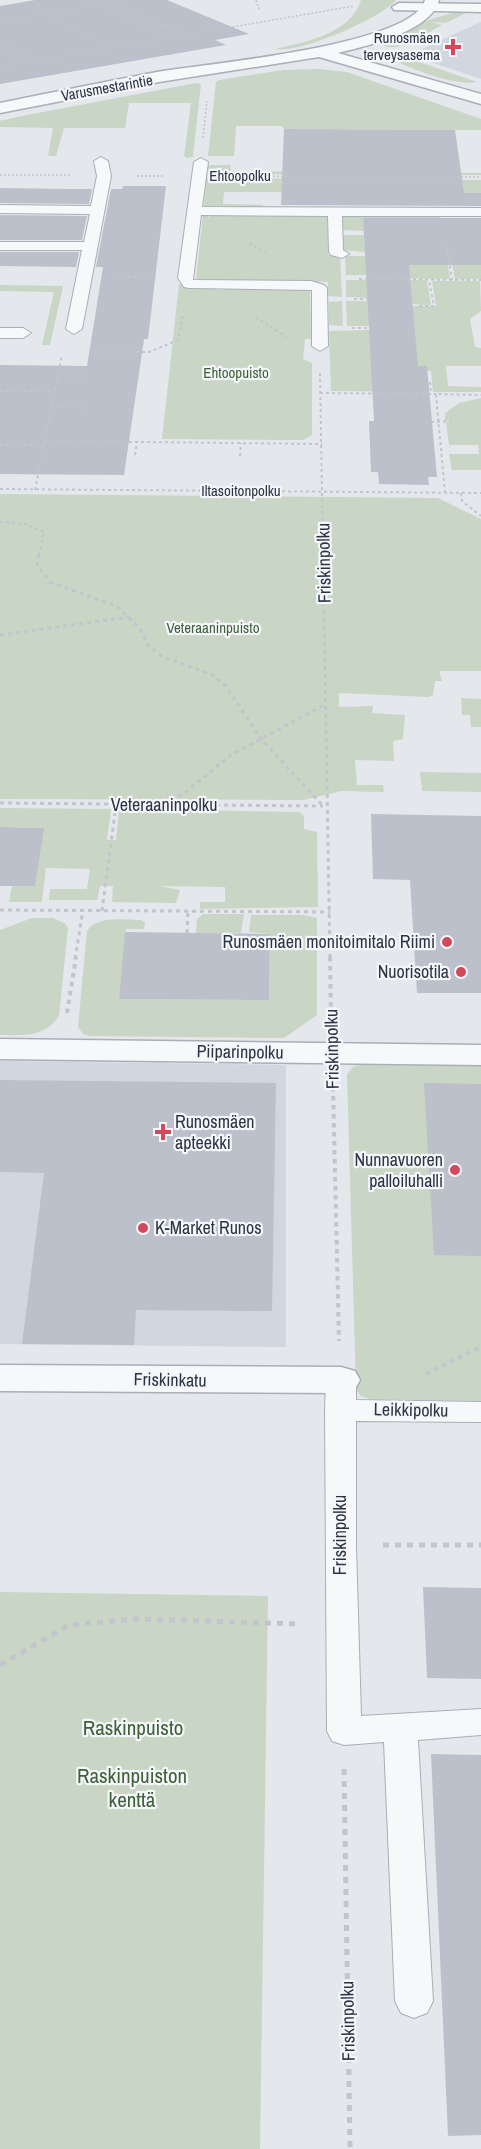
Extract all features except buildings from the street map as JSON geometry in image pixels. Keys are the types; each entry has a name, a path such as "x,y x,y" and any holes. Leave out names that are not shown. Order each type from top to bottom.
{"street":[{"path":"327,47 386,17 401,3 481,8"},
{"name":"Varusmestarintie","path":"214,68 246,58 304,47 351,46 416,20 431,4"},
{"path":"351,46 433,85"},
{"path":"327,47 433,85 481,99"},
{"name":"Varusmestarintie","path":"0,108 327,47"},
{"name":"Piiparinpolku","path":"0,1049 481,1055"},
{"name":"Friskinkatu","path":"0,1378 340,1395"}],"lane":[{"path":"74,328 98,210 103,168"},
{"path":"200,169 200,211 187,281 212,284 311,285 319,288 320,353"},
{"path":"0,209 98,210"},
{"path":"200,211 481,212"},
{"path":"335,212 336,252 342,254"},
{"path":"0,246 90,246"},
{"path":"0,333 22,333"},
{"name":"Leikkipolku","path":"340,1395 481,1412"},
{"name":"Friskinpolku","path":"340,1395 344,1731"},
{"path":"344,1731 481,1722"},
{"path":"399,1727 414,2001"}],"path":[{"path":"0,21 126,0"},
{"path":"256,0 259,9"},
{"path":"111,2 187,35"},
{"path":"90,3 176,40"},
{"path":"0,67 354,6"},
{"path":"115,14 143,10"},
{"path":"36,12 120,50"},
{"path":"149,28 176,24"},
{"path":"0,41 40,60"},
{"path":"1,53 28,49"},
{"path":"1,53 25,66"},
{"path":"200,169 208,91"},
{"name":"Ehtoopolku","path":"0,175 103,168 481,177"},
{"path":"200,211 297,272 311,285"},
{"path":"446,239 452,280"},
{"path":"83,276 187,281 178,340 149,352 84,352"},
{"path":"354,279 481,280"},
{"path":"419,306 434,306 429,280"},
{"path":"212,284 259,320 320,353"},
{"path":"35,490 50,407 63,352"},
{"name":"Friskinpolku","path":"320,353 326,806 340,1395"},
{"path":"57,376 90,376"},
{"path":"430,382 431,394"},
{"path":"2,383 0,391 54,391"},
{"path":"320,393 481,394"},
{"path":"436,394 445,493"},
{"path":"50,407 84,408"},
{"path":"431,422 454,421"},
{"path":"0,445 137,442 322,444"},
{"path":"135,455 137,442"},
{"path":"240,456 241,443"},
{"path":"441,450 449,450"},
{"path":"436,465 442,465"},
{"name":"Iltasoitonpolku","path":"0,489 481,493"},
{"path":"461,493 462,501 481,516"},
{"path":"0,522 25,524 44,532 45,544 38,555 37,565 50,582 116,606 139,627 149,646 163,657 213,675 225,685 262,740 326,806"},
{"path":"0,634 129,617"},
{"path":"162,805 187,791 231,755 326,704"},
{"name":"Veteraaninpolku","path":"0,803 326,806"},
{"path":"102,911 116,805"},
{"path":"0,910 330,912"},
{"path":"62,1050 83,910"},
{"path":"187,933 188,911"},
{"path":"340,1546 481,1545"},
{"path":"0,1665 69,1625 138,1619 341,1624"},
{"name":"Friskinpolku","path":"344,1731 350,2149"}],"shaded area":[{"name":"Runosmäen terveysasema","path":"481,22 481,79 410,55 441,40"},
{"path":"0,1061 286,1065 286,1347 0,1344"}],"green space":[{"path":"361,0 396,0 374,16 338,34 302,46 275,49 326,35 337,29 356,12"},
{"path":"453,13 466,13 446,23 430,22 442,25 405,44 384,46 388,40 405,30"},
{"path":"389,57 405,57 477,82 457,82 445,79 419,71"},
{"path":"319,69 347,72 481,119 481,130 284,129 282,126 236,126 234,156 208,156 216,82 283,70"},
{"path":"196,83 201,84 193,157 184,156 191,103 129,103 125,128 64,128 56,156 48,156 53,128 0,127 0,121 22,116"},
{"path":"230,165 231,171 481,173 481,175 213,174 208,172 207,166"},
{"path":"206,179 481,180 481,193 224,192 223,204 263,205 263,209 204,208"},
{"path":"211,213 327,214 328,255 340,255 342,297 328,296 328,282 198,280 196,278 203,215 210,218"},
{"path":"439,214 444,238 403,218 363,218 364,231 342,230 341,215"},
{"path":"364,235 365,252 342,250 342,236"},
{"path":"406,239 444,240 450,279 371,278 371,275 346,275 345,256 365,256"},
{"path":"447,240 473,265 481,265 481,279 455,279"},
{"path":"346,280 427,280 431,305 346,297"},
{"path":"432,281 480,281 481,311 470,319 475,347 481,348 481,366 446,366 448,386 481,387 481,392 433,392 431,371 412,370 429,392 331,391 329,331 370,330 412,306 436,306"},
{"name":"Ehtoopuisto","path":"179,284 211,286 216,290 224,290 221,287 310,290 311,339 305,339 303,359 312,363 312,435 303,440 162,439"},
{"path":"0,285 63,286 50,345 42,345 54,292 0,291"},
{"path":"342,301 343,326 329,325 329,302"},
{"path":"346,301 368,301 370,326 347,326"},
{"path":"481,398 481,470 452,470 449,454 479,454 478,445 449,445 446,422 454,421 445,421 445,413 459,403"},
{"name":"Veteraaninpuisto","path":"0,494 438,498 481,519 481,671 439,671 442,681 435,681 433,695 428,697 339,693 339,707 373,706 372,713 405,715 403,739 393,741 394,761 355,760 357,785 383,785 384,792 341,791 304,800 0,799"},
{"path":"461,698 481,699 481,727 471,727 470,715 462,715"},
{"path":"420,772 481,773 481,792 422,791"},
{"path":"0,808 111,809 107,840 116,840 119,809 299,812 304,816 304,829 317,832 318,907 200,909 200,902 225,902 225,887 159,886 180,890 176,903 112,902 113,886 100,886 97,900 49,900 50,889 87,889 90,869 46,868 42,902 9,902 12,886 35,886 43,828 0,827"},
{"path":"203,914 244,914 241,933 196,933 197,919"},
{"path":"251,915 304,915 317,918 317,1015 284,1038 90,1036 83,1034 78,1027 87,931 104,920 127,919 145,922 144,929 126,929 119,999 269,1000 270,934 249,932"},
{"path":"32,918 53,918 66,924 68,928 59,1016 40,1032 25,1035 0,1035 0,930"},
{"path":"354,1066 481,1066 481,1401 370,1399 361,1396 356,1390 347,1074"},
{"name":"Raskinpuisto","path":"0,1592 268,1596 260,2149 0,2149"}],"place":[{"name":"Runosmäen terveysasema","path":"453,47"},
{"name":"Runosmäen monitoimitalo Riimi","path":"447,942"},
{"name":"Nuorisotila","path":"461,972"},
{"name":"Runosmäen apteekki","path":"163,1132"},
{"name":"Nunnavuoren palloiluhalli","path":"455,1170"},
{"name":"K-Market Runos","path":"143,1228"}],"park label":[{"name":"Raskinpuiston kenttä","path":"132,1788"}]}
